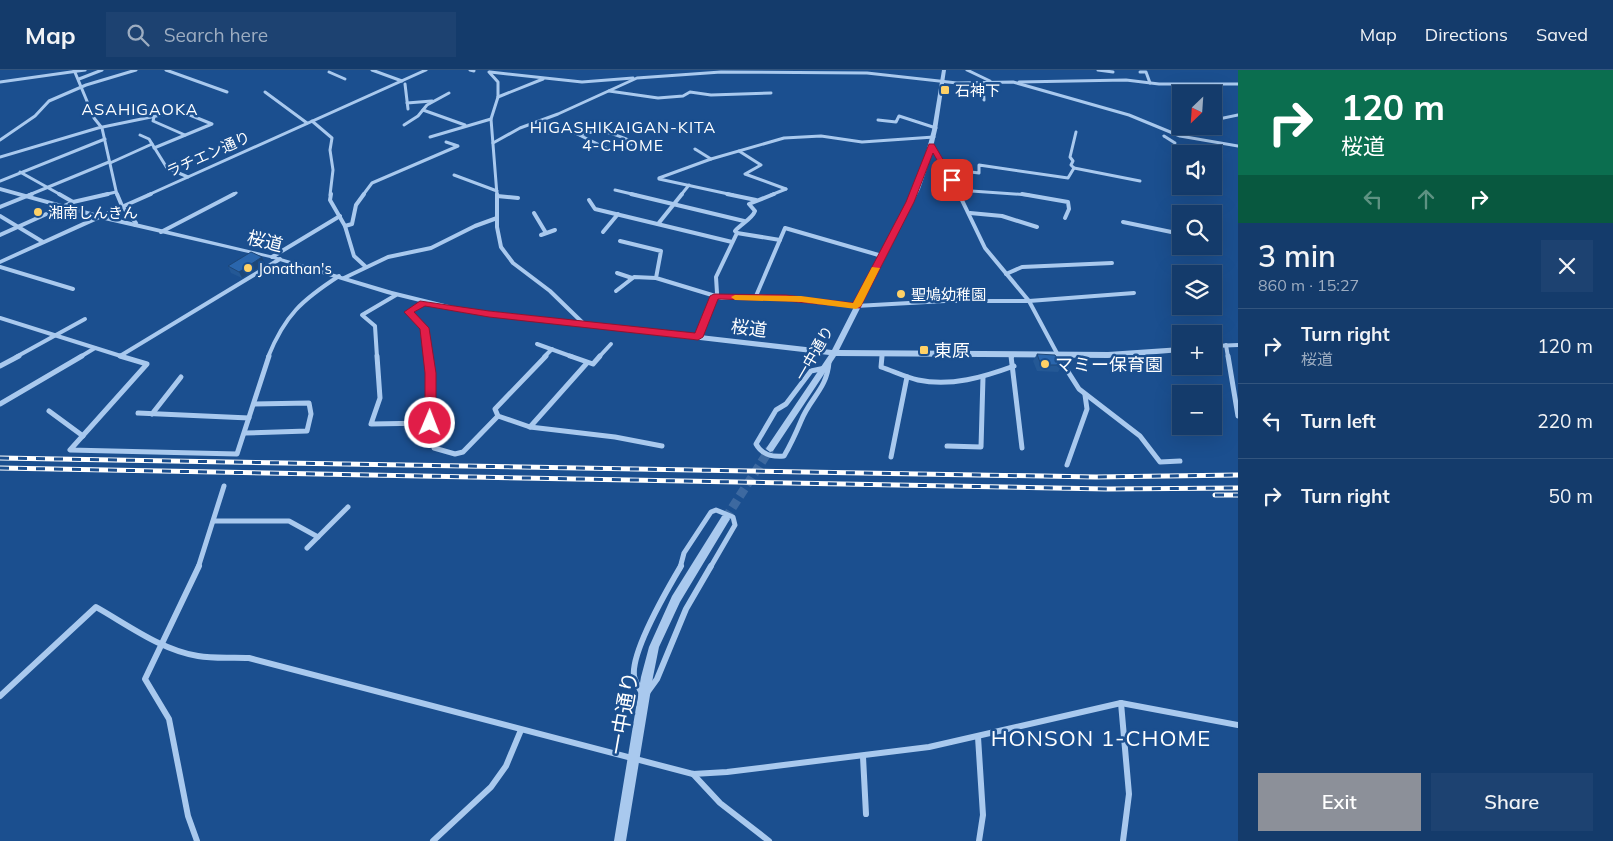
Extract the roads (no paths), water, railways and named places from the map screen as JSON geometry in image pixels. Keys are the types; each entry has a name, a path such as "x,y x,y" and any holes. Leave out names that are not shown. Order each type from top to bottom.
{"street":[{"path":"0,82 86,70"},
{"path":"79,80 102,70"},
{"path":"0,140 35,116 46,103 83,87 136,70"},
{"path":"166,70 227,92"},
{"path":"372,70 404,82 408,109"},
{"name":"ラチエン通り","path":"0,262 312,121 404,82 423,70"},
{"path":"470,70 474,71"},
{"path":"754,70 757,73"},
{"path":"884,74 886,70"},
{"name":"一中通り","path":"770,449 834,353 916,189 932,146 944,70"},
{"path":"966,70 993,82"},
{"path":"1098,70 1113,71 1112,80"},
{"path":"75,71 94,118 102,128 116,192 122,206 134,220 134,226"},
{"path":"585,325 558,302 550,291 513,263 501,247 497,218 498,196 492,120 498,97 498,82 489,72 588,82 715,72 842,71 884,74 943,82 1112,80 1150,83 1238,84"},
{"path":"329,72 345,79"},
{"path":"1140,72 1146,72 1150,83"},
{"path":"498,97 546,78"},
{"path":"493,143 520,128 549,118 637,78"},
{"path":"984,82 984,100"},
{"path":"1013,82 1129,115 1172,133"},
{"path":"609,91 658,98 684,96 690,92 711,95 771,93"},
{"path":"265,92 307,124"},
{"path":"404,125 435,101 449,93"},
{"path":"407,103 435,101"},
{"path":"423,110 468,126"},
{"path":"0,157 102,128 180,111 212,124 154,148"},
{"path":"1222,118 1238,115"},
{"path":"878,120 896,122 899,116 936,128"},
{"path":"154,117 153,121 185,135"},
{"path":"430,137 492,120"},
{"path":"312,121 332,138 330,150 333,170 330,200 345,226 354,256 366,266"},
{"path":"580,135 592,130 609,130 631,140 631,144"},
{"path":"573,132 608,149"},
{"path":"1074,168 1070,157 1076,132"},
{"path":"140,135 149,139 167,168 188,177"},
{"path":"756,200 659,178 710,159 775,140 803,135 833,137 862,142 934,137"},
{"path":"1179,135 1218,144 1238,146"},
{"path":"1164,136 1175,143"},
{"path":"0,180 105,139"},
{"path":"345,226 352,224 356,205 372,183 439,156 458,146 446,142"},
{"path":"0,207 152,144"},
{"path":"932,146 970,213 985,248 1028,301 1079,389 1140,436 1160,462 1180,462"},
{"path":"696,149 710,159"},
{"path":"698,337 714,296 717,293 716,277 737,233 735,231 755,211 749,204 786,189 745,174 761,165 739,151"},
{"path":"946,169 979,173 979,165 1068,178 1074,168"},
{"path":"1074,168 1140,181"},
{"path":"20,172 73,202"},
{"path":"454,175 497,191"},
{"path":"658,224 688,185"},
{"name":"桜道","path":"0,189 61,208 276,258 423,303 461,310 834,353 1108,355 1172,351"},
{"path":"615,190 744,220"},
{"path":"957,190 1017,193 1068,202 1069,209 1065,218"},
{"path":"0,235 73,202 116,192"},
{"path":"161,232 236,193"},
{"path":"498,196 518,198"},
{"path":"589,200 595,208 732,242"},
{"path":"534,213 546,233"},
{"path":"970,213 1002,216 1037,226"},
{"path":"604,232 618,214"},
{"path":"0,216 43,242"},
{"path":"120,356 340,216"},
{"path":"0,318 147,364 70,450 237,454 278,338 288,319 313,292 341,277 388,257 431,248 475,226 497,218"},
{"path":"1123,222 1172,232"},
{"path":"756,296 785,228 882,256"},
{"path":"541,235 554,230"},
{"path":"737,233 780,240"},
{"path":"620,241 661,251 656,278"},
{"path":"1006,274 1022,267 1112,263"},
{"path":"0,267 73,288"},
{"path":"617,273 632,278 656,278 714,296 756,296 856,306 944,301 1028,301 1134,293"},
{"path":"616,291 632,278"},
{"path":"396,295 362,315 376,326 378,345 380,398 372,424 430,423"},
{"path":"423,303 408,312 424,328 430,373 430,423 434,448 455,454 463,452 498,416"},
{"path":"0,366 85,320"},
{"path":"537,344 592,364 611,344"},
{"path":"1222,345 1238,344"},
{"path":"1226,345 1238,416"},
{"path":"0,404 96,348"},
{"path":"552,349 495,409 498,416 530,427 615,437 662,446"},
{"path":"882,354 881,367 907,376 939,382 982,377 1014,366"},
{"path":"1011,355 1014,366 1022,448"},
{"path":"530,427 587,363"},
{"path":"827,365 828,377 801,421 799,430 784,456 774,457 760,451 756,444 776,410 786,404 811,371 827,365"},
{"path":"891,457 907,376"},
{"path":"152,414 181,377"},
{"path":"947,446 981,447 982,377"},
{"path":"1067,464 1087,409 1085,394"},
{"path":"245,433 307,431 311,414 309,403 254,404"},
{"path":"49,411 82,436"},
{"path":"138,413 250,418"},
{"path":"197,841 188,816 169,719 145,679 198,569 224,486"},
{"path":"306,548 348,507"},
{"path":"722,511 733,517 735,525 686,609 658,679 644,697 634,676 647,631 658,605 681,566 684,553 711,512 722,511"},
{"name":"一中通り","path":"620,841 654,648 676,599 725,519"},
{"path":"214,520 289,521 318,537"},
{"path":"0,696 96,607 161,643 197,656 249,658 694,774 727,772 929,747 1121,703 1130,703 1238,725"},
{"path":"1121,703 1129,794 1124,841"},
{"path":"433,841 476,804 493,786 506,766 521,730"},
{"path":"978,737 983,816 979,841"},
{"path":"863,756 866,814"},
{"path":"694,774 708,794 727,811 769,841"}],"tunnel":[{"path":"725,519 770,449"}],"railway":[{"path":"0,458 1096,477 1238,475"},
{"path":"0,468 1107,489 1238,488"},
{"path":"1215,495 1238,495"}],"place":[{"name":"石神下","path":"945,90"},
{"name":"湘南しんきん","path":"38,212"},
{"name":"Jonathan's","path":"248,268"},
{"name":"聖鳩幼稚園","path":"901,294"},
{"name":"東原","path":"924,350"},
{"name":"マミー保育園","path":"1045,364"}],"district":[{"name":"ASAHIGAOKA","path":"140,109"},
{"name":"HIGASHIKAIGAN-KITA 4-CHOME","path":"623,136"},
{"name":"HONSON 1-CHOME","path":"1101,738"}]}
